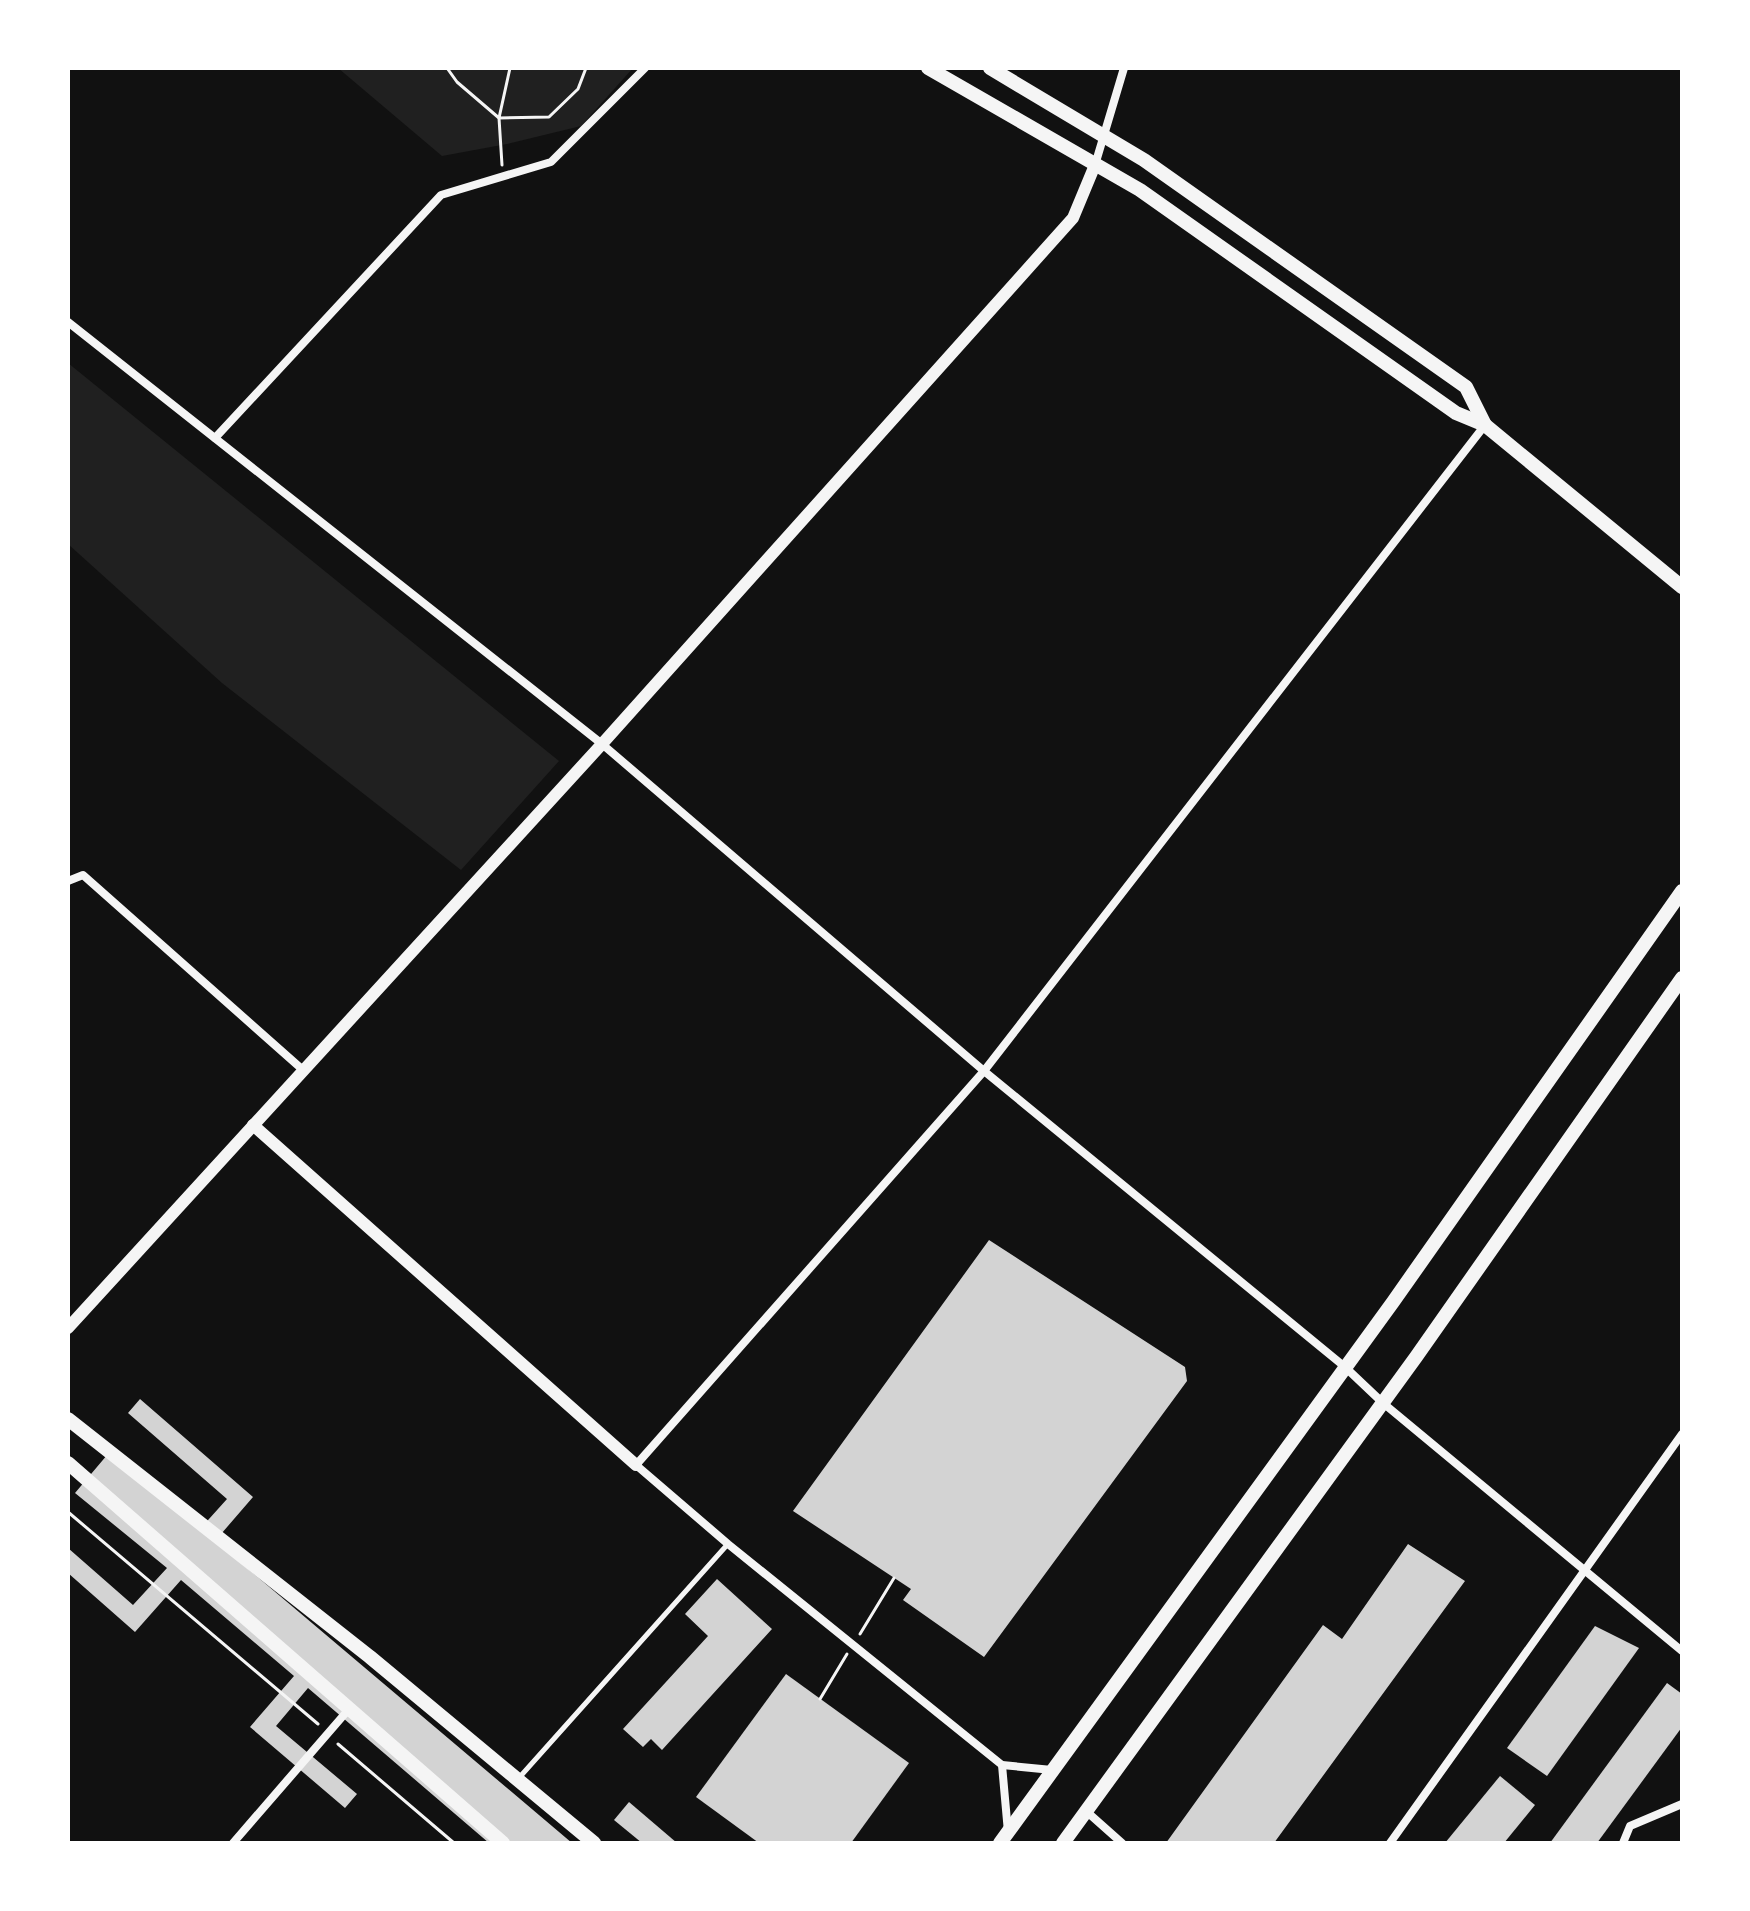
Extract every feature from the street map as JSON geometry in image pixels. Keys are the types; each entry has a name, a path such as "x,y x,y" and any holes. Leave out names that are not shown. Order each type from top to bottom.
{"main road":[{"path":"928,68 1140,190 1456,413 1485,425 1682,587"},
{"path":"990,68 1106,136 1466,387 1485,425"},
{"path":"1004,1837 1345,1367 1682,891"},
{"path":"1063,1843 1383,1403 1682,978"},
{"path":"68,1419 370,1657 594,1843"},
{"path":"68,1463 503,1843"}],"street":[{"path":"215,438 441,195 551,162 645,68"},
{"path":"68,1328 602,744 1073,218 1106,136 1124,68"},
{"path":"68,322 602,744 984,1071 1345,1367 1383,1403 1682,1651"},
{"path":"636,1465 984,1071 1485,425"},
{"path":"68,881 83,875 303,1070"},
{"path":"253,1125 728,1544 1002,1765 1052,1770"},
{"path":"1390,1843 1682,1434"},
{"path":"233,1843 349,1709"},
{"path":"1002,1765 1004,1837"},
{"path":"1623,1843 1630,1826 1682,1804"},
{"path":"1086,1811 1122,1843"}],"lane":[{"path":"518,1780 728,1544"}],"path":[{"path":"447,68 457,82 499,118 549,117 578,89 586,68"},
{"path":"503,176 499,118 510,68"},
{"path":"68,1512 454,1843"}],"shaded area":[{"path":"338,68 633,68 581,126 442,156"},
{"path":"68,363 559,761 461,870 222,683 68,544"}],"building":[{"path":"989,1240 1185,1367 1187,1381 984,1657 903,1600 911,1589 793,1511"},
{"path":"140,1399 253,1497 215,1541 572,1843 489,1843 308,1688 276,1726 357,1794 345,1808 250,1727 294,1676 181,1580 135,1632 68,1573 68,1548 133,1605 167,1568 75,1493 113,1448 200,1529 227,1499 128,1413"},
{"path":"1408,1544 1465,1581 1274,1843 1166,1843 1323,1625 1342,1639"},
{"path":"717,1579 772,1629 662,1750 651,1739 643,1747 623,1729 708,1636 685,1614"},
{"path":"1595,1626 1639,1648 1547,1776 1507,1748"},
{"path":"786,1674 909,1763 851,1843 759,1843 696,1797"},
{"path":"1667,1683 1682,1694 1682,1727 1597,1843 1550,1843"},
{"path":"1500,1776 1535,1805 1504,1843 1445,1843"},
{"path":"629,1802 677,1843 642,1843 614,1820"}]}
